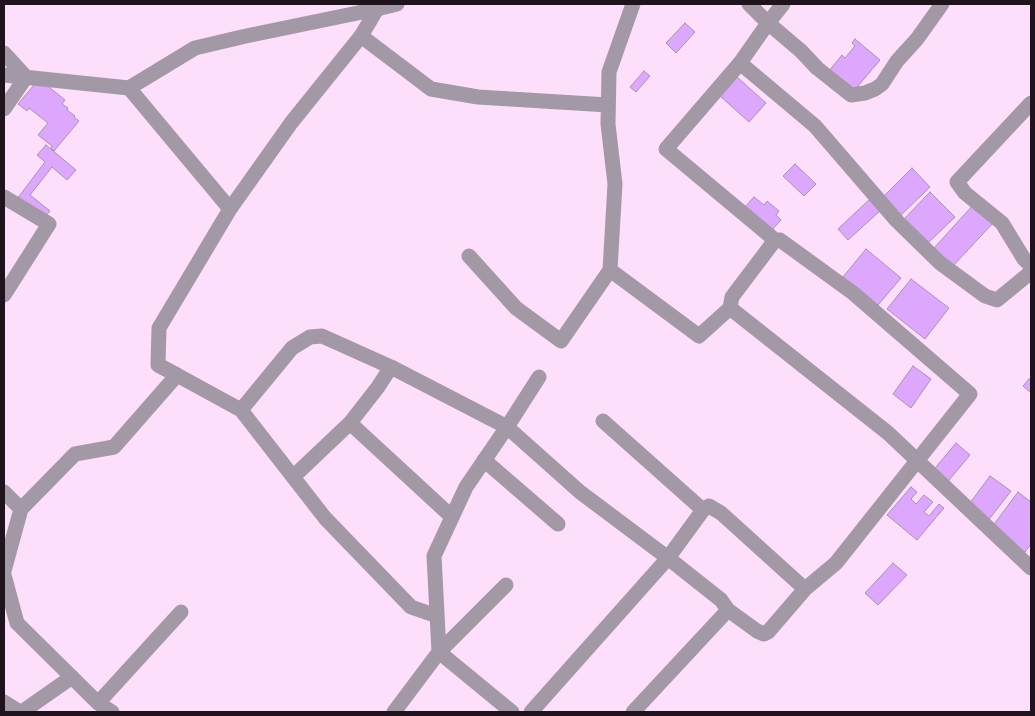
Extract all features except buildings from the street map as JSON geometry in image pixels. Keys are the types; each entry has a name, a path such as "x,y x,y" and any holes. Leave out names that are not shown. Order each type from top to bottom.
{"street":[{"path":"4,75 129,88 195,48 397,4"},
{"path":"468,256 516,308 561,341 610,270 615,184 608,124 609,72 633,4"},
{"path":"749,4 817,68 851,95 865,93 882,84 897,61 917,39 942,4"},
{"path":"241,410 292,348 310,337 322,336 391,367 507,427 580,492 721,600 728,610 757,631 764,634 768,632 805,589 836,563 970,394 853,293 780,240 775,240 666,149 740,63 783,4"},
{"path":"377,9 361,36 291,123 230,209 159,328 158,365 241,410 325,518 411,607 437,616"},
{"path":"361,36 431,89 478,97 608,105"},
{"path":"4,52 26,77"},
{"path":"740,63 815,126 897,221 940,263 985,296 997,300 1031,272"},
{"path":"4,109 26,77"},
{"path":"129,88 230,209"},
{"path":"1031,102 957,182 965,193 1002,223 1024,259 1031,266"},
{"path":"4,197 49,224 4,295"},
{"path":"610,270 699,336 730,308 732,297 775,240"},
{"path":"730,308 888,434 1031,568"},
{"path":"293,477 350,423 391,367"},
{"path":"4,570 20,509 75,454 114,447 177,375"},
{"path":"512,712 439,652 434,556 466,487 539,377"},
{"path":"603,421 703,510"},
{"path":"350,423 452,517"},
{"path":"484,460 558,524"},
{"path":"4,492 20,509"},
{"path":"531,712 668,558 703,510 710,506 721,513 805,589"},
{"path":"4,575 17,623 72,678 112,712"},
{"path":"394,712 439,652 506,585"},
{"path":"633,712 728,610"},
{"path":"98,702 181,612"},
{"path":"4,702 21,712 72,678"}]}
